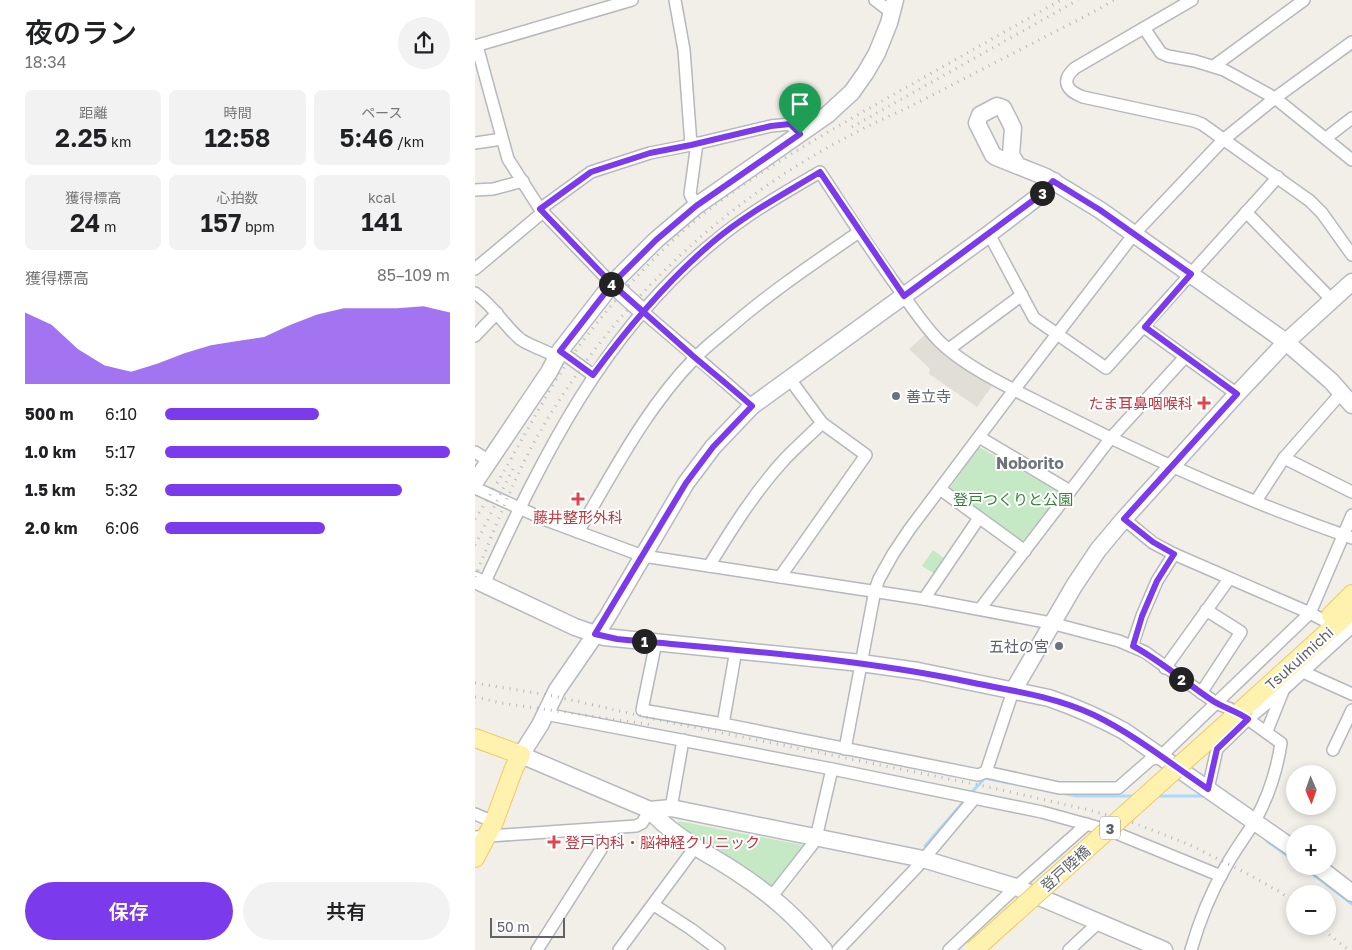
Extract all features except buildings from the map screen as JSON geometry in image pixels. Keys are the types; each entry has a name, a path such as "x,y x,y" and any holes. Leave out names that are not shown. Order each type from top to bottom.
{"main road":[{"name":"3","path":"1250,707 1318,617 1352,594"},
{"name":"Tsukuimichi","path":"1250,707 1352,610"},
{"name":"登戸陸橋","path":"975,950 1250,707"},
{"path":"475,738 521,755 475,858"}],"street":[{"path":"632,0 476,46 502,139 508,159 542,210 612,284 752,406"},
{"path":"675,0 684,50 694,144 690,194 696,206"},
{"path":"475,482 549,372 559,354 612,284 656,240 696,206 833,110 856,87 877,53 893,6 875,0"},
{"path":"1191,0 1075,68 1070,73 1066,83 1068,88 1077,95 1087,98 1202,124 1311,201 1322,213 1352,255"},
{"path":"1214,66 1305,0"},
{"path":"1144,28 1161,53 1214,66 1275,98 1352,160"},
{"path":"845,749 875,590 893,554 1014,390 1134,234 1223,140 1275,98 1352,42"},
{"path":"1325,138 1352,118"},
{"path":"475,269 542,210 591,172 650,153 771,126 790,124 800,134"},
{"path":"475,143 502,139"},
{"path":"1018,166 1053,181 1080,197 1191,274 1286,342 1342,392 1352,405"},
{"path":"1286,843 1123,731 1093,715 1049,698 918,671 861,663 617,639 575,627 479,582 566,418 593,375 643,312 714,241 759,208 820,172 904,296 926,326 949,349 1014,390 1171,467 1347,537"},
{"path":"989,234 1034,318 1107,368 1278,177"},
{"path":"475,190 493,189 523,181"},
{"path":"824,950 797,919 772,896 665,826 650,810 521,755 557,690 595,634 686,483 713,447 752,406 989,234 1039,196 1053,181"},
{"path":"1247,212 1332,300"},
{"path":"578,532 624,454 659,401 695,357 763,299 859,232"},
{"path":"986,772 1013,690 1051,623 1098,550 1286,342 1352,282"},
{"path":"475,293 488,302 520,339 559,354 593,375"},
{"path":"949,349 1022,295"},
{"path":"475,336 497,313"},
{"path":"1145,327 1237,394"},
{"path":"980,609 1110,438 1185,356"},
{"path":"780,577 866,455 822,423 789,378"},
{"path":"1256,501 1284,458 1342,392"},
{"path":"709,566 737,520 761,488 783,462 822,423"},
{"path":"979,437 1070,491"},
{"path":"475,452 489,461"},
{"path":"1284,458 1352,492"},
{"path":"475,488 578,532 643,556 924,598 1051,623 1133,646 1145,652 1216,703 1237,712 1283,690 1352,627"},
{"path":"940,489 1025,551"},
{"path":"656,642 642,710 723,724 977,776 986,772 1059,788 1118,788 1150,760 1161,756 1216,703 1318,617 1347,537 1352,515"},
{"path":"924,598 979,518"},
{"path":"1124,519 1153,542 1174,554 1318,617"},
{"path":"1133,646 1142,616 1157,581 1174,554"},
{"path":"1165,668 1229,579"},
{"path":"1201,693 1241,632 1206,610"},
{"path":"723,724 736,650"},
{"path":"1303,672 1352,694"},
{"path":"1267,732 1283,690"},
{"path":"1191,950 1208,902 1221,876 1255,821 1270,788 1277,765 1281,742 1267,732 1250,707"},
{"path":"1208,789 1217,749 1250,707"},
{"path":"1333,750 1352,710"},
{"path":"545,714 832,769 1042,812 1111,831 1221,876"},
{"path":"671,808 683,740"},
{"path":"1150,795 1159,780 1175,767"},
{"path":"772,896 813,846 817,838 832,769"},
{"path":"838,950 923,859 969,798"},
{"path":"650,810 671,808 923,859 1016,887 1164,950"},
{"path":"475,814 486,831 614,829 636,826 642,823 650,810"},
{"path":"949,950 1087,824"},
{"path":"537,950 614,829"},
{"path":"980,950 1037,896 1111,831"},
{"path":"619,950 697,846"},
{"path":"1329,875 1352,893"},
{"path":"654,905 719,950"},
{"path":"1069,950 1099,922"}],"shaded area":[{"path":"926,334 948,356 992,386 977,407 929,374 930,369 909,349"}],"green space":[{"name":"登戸つくりと公園","path":"979,447 1061,493 1024,542 950,488"},
{"path":"933,550 945,559 935,574 922,566"},
{"path":"678,821 807,846 776,885 772,886 748,868 679,826"}],"waterway":[{"path":"970,794 985,778 1009,783"},
{"path":"1061,793 1077,796 1135,796"},
{"path":"1156,796 1203,796"},
{"path":"925,846 966,799"},
{"path":"1267,841 1286,855"},
{"path":"1314,875 1352,904"}],"railway":[{"path":"475,519 574,353 631,283 657,255 686,229 734,191 794,152 1061,0"},
{"path":"852,127 1078,0"},
{"path":"475,577 524,462 561,397 594,351 630,307 669,266 710,229 755,194 802,163 859,131 919,102 1114,0"},
{"path":"475,545 514,467"},
{"path":"475,683 554,696 663,721 984,786 1085,809 1129,821 1190,845 1246,873 1286,896"},
{"path":"475,697 501,703 653,725"},
{"path":"1330,935 1349,950"}],"place":[{"name":"善立寺","path":"896,396"},
{"name":"たま耳鼻咽喉科","path":"1204,403"},
{"name":"藤井整形外科","path":"578,499"},
{"name":"五社の宮","path":"1059,646"},
{"name":"登戸内科・脳神経クリニック","path":"554,842"}],"district":[{"name":"Noborito","path":"1030,463"}],"route":[{"path":"800,134 696,206 656,240 612,284 643,312 695,357 728,384 752,406 713,447 686,483 595,634 617,639 861,663 918,671 1049,698 1093,715 1123,731 1208,789 1217,749 1248,719 1216,703 1145,652 1133,646 1142,616 1157,581 1174,554 1153,542 1124,519 1237,394 1145,327 1191,274 1100,210 1053,181 1039,196 904,296 820,172 759,208 714,241 661,292 643,312 630,327 593,375 560,351 612,284 540,209 591,172 650,153 771,126 790,124 800,134"}]}
